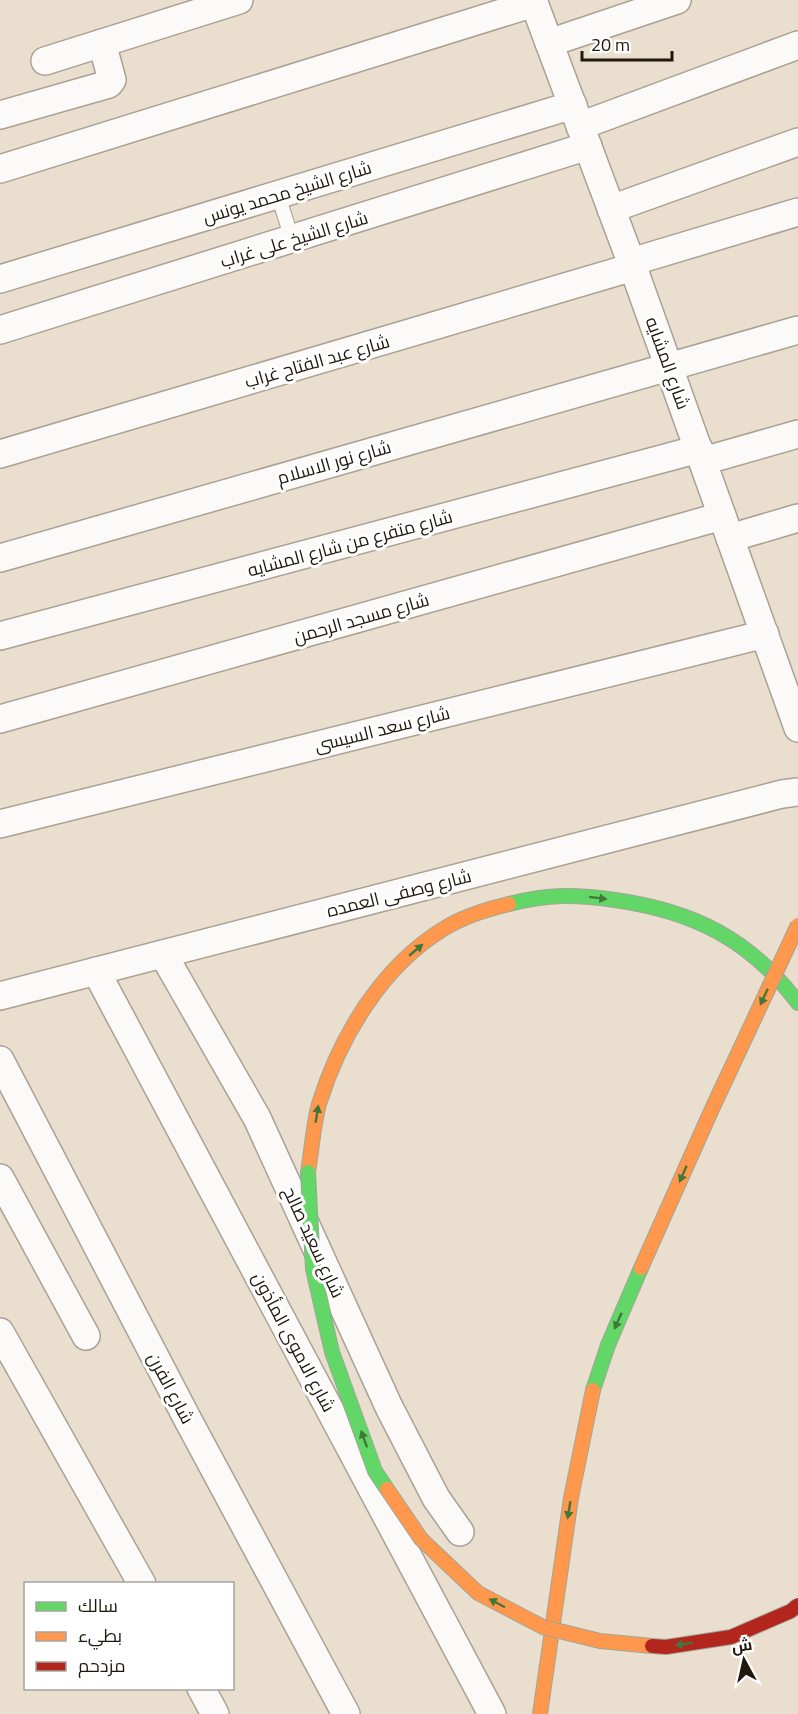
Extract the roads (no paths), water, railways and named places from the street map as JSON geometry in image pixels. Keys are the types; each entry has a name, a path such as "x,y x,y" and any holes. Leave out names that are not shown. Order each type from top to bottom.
{"highway":[{"path":"798,1003 759,958 713,927 670,909 566,895 500,905 446,927 414,950 382,983 346,1037 319,1105 308,1172 313,1269 332,1352 375,1471 421,1539 478,1593 543,1627 600,1641 666,1647 731,1637 791,1611 798,1605"},
{"path":"540,1714 584,1424 608,1344 712,1109 798,925"}],"street":[{"path":"45,62 239,0"},
{"path":"549,43 677,0"},
{"path":"0,169 534,1"},
{"name":"شارع المشايه","path":"534,1 701,455 798,728"},
{"path":"0,115 110,84 102,44"},
{"path":"580,126 798,45"},
{"name":"شارع الشيخ محمد يونس","path":"0,279 278,195 580,126"},
{"name":"شارع الشيخ على غراب","path":"0,330 292,239 580,126"},
{"path":"611,209 798,142"},
{"name":"شارع عبد الفتاح غراب","path":"0,454 632,265 798,212"},
{"name":"شارع نور الاسلام","path":"0,558 798,330"},
{"name":"شارع متفرع من شارع المشايه","path":"0,636 701,455 798,434"},
{"name":"شارع مسجد الرحمن","path":"0,719 726,527 798,518"},
{"name":"شارع سعد السيسى","path":"0,824 765,634"},
{"name":"شارع وصفى العمده","path":"0,996 782,794 798,792"},
{"name":"شارع سعيد صالح","path":"163,954 256,1118 389,1407 436,1498 460,1532"},
{"name":"شارع الاموى المأذون","path":"96,971 492,1714"},
{"name":"شارع الفرن","path":"0,1060 346,1714"},
{"path":"0,1179 86,1336"},
{"path":"0,1332 141,1582"},
{"path":"202,1690 215,1714"}],"lane":[{"path":"278,195 292,239"}]}
